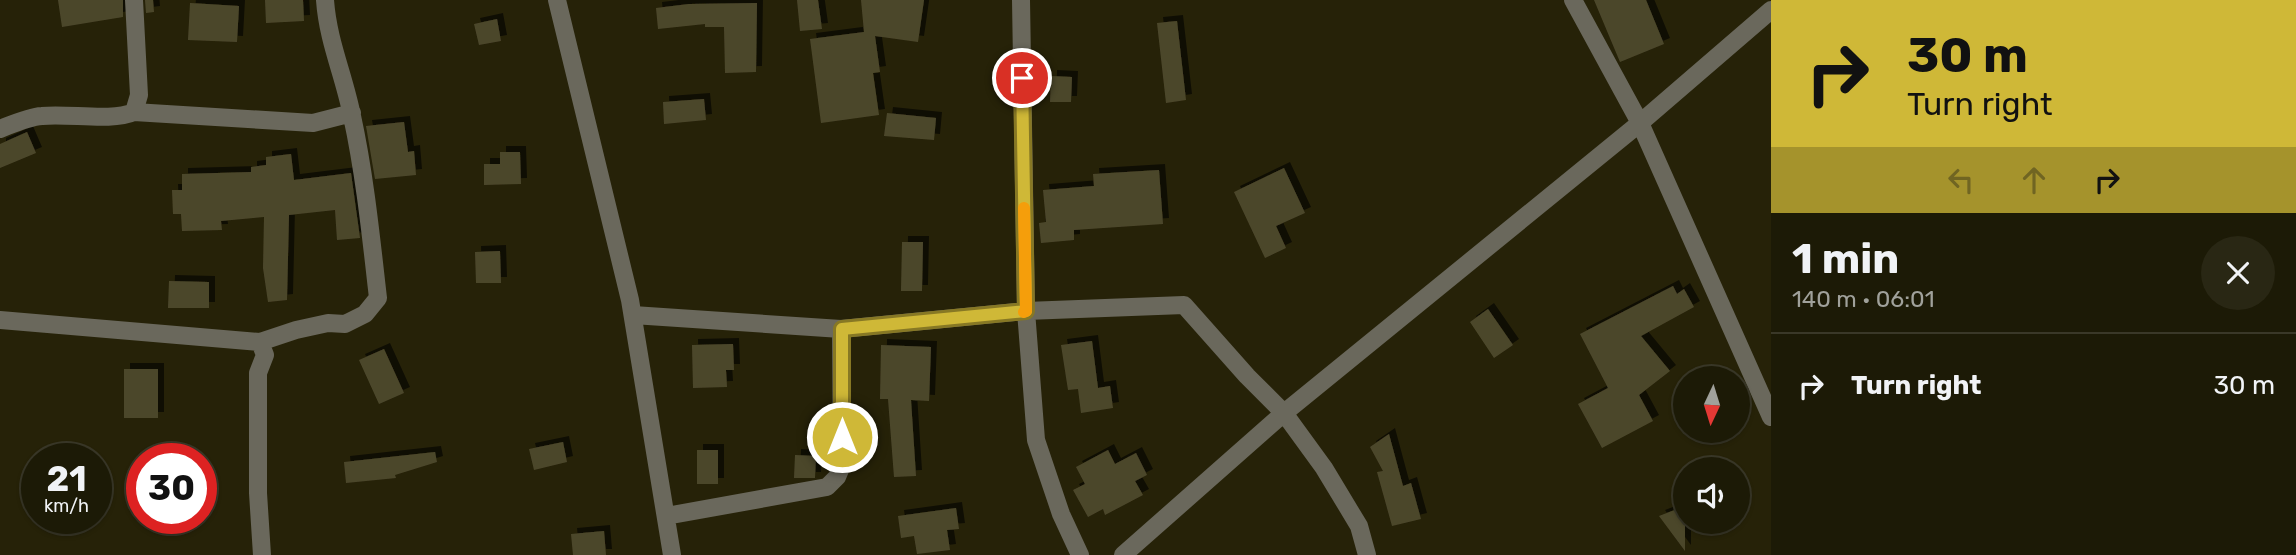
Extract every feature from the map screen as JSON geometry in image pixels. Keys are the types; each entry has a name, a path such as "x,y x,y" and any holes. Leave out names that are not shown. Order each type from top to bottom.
{"street":[{"path":"134,0 139,95 134,112"},
{"path":"0,320 260,342 328,323 345,324 365,314 378,298 368,216 352,113 327,26 325,0"},
{"path":"557,0 633,315 673,555"},
{"path":"1021,0 1026,311 1036,440 1061,514 1080,555"},
{"path":"1573,0 1640,123 1771,417"},
{"path":"1123,555 1284,413 1640,123 1771,10"},
{"path":"0,129 40,116 122,117 134,112 313,123 352,113"},
{"path":"633,315 842,329 1026,311 1184,305 1284,413 1324,468 1359,526 1367,555"},
{"path":"666,516 827,486 837,477 842,464 842,329"},
{"path":"260,342 265,355 258,373 258,493 262,555"}],"building":[{"path":"58,0 123,0 123,17 62,27"},
{"path":"145,0 153,0 154,12 146,13"},
{"path":"265,0 303,0 304,21 266,23"},
{"path":"797,0 818,0 822,29 800,31"},
{"path":"861,0 924,0 918,42 875,36 880,72 873,73 879,115 821,123 810,39 864,32"},
{"path":"1594,0 1646,0 1664,44 1620,62"},
{"path":"190,3 239,6 237,42 188,40"},
{"path":"757,3 756,72 725,73 724,27 705,27 705,24 658,29 656,8 689,4"},
{"path":"497,19 501,41 479,45 474,24"},
{"path":"1177,21 1186,100 1166,103 1157,23"},
{"path":"1051,76 1072,77 1071,102 1050,102"},
{"path":"704,99 706,120 664,124 663,102"},
{"path":"887,113 936,118 934,140 884,136"},
{"path":"404,122 408,152 414,151 416,175 375,179 366,126"},
{"path":"27,132 36,153 0,168 0,144"},
{"path":"500,152 520,152 521,184 484,185 484,164 500,164"},
{"path":"291,154 294,180 351,173 360,238 337,240 335,210 289,215 287,300 268,302 263,268 264,217 221,221 222,230 182,231 181,214 173,214 172,190 182,190 182,174 251,172 251,167 266,165 266,157"},
{"path":"1284,168 1305,213 1276,226 1286,248 1265,258 1234,192"},
{"path":"1159,170 1163,224 1074,230 1074,240 1041,243 1039,223 1046,222 1043,190 1094,186 1093,174"},
{"path":"902,242 923,242 922,291 901,291"},
{"path":"500,251 501,283 476,283 475,252"},
{"path":"169,281 209,282 209,308 168,308"},
{"path":"1673,286 1677,294 1684,289 1694,307 1641,336 1670,371 1639,395 1653,421 1602,448 1578,404 1608,388 1580,334"},
{"path":"1488,309 1513,345 1494,358 1470,322"},
{"path":"1092,341 1098,388 1110,386 1113,408 1081,413 1078,389 1068,390 1061,345"},
{"path":"733,344 734,370 726,370 727,387 693,388 692,345"},
{"path":"881,345 931,347 929,401 911,400 916,476 894,477 888,399 880,399"},
{"path":"384,349 404,393 379,404 359,360"},
{"path":"124,369 158,369 158,418 124,418"},
{"path":"1389,434 1403,486 1411,483 1421,519 1392,526 1377,472 1383,471 1370,447"},
{"path":"563,442 567,462 534,470 529,449"},
{"path":"697,450 718,450 718,484 697,484"},
{"path":"1108,450 1115,464 1136,453 1147,475 1135,481 1143,495 1105,515 1103,509 1088,517 1073,490 1085,484 1076,467"},
{"path":"435,452 437,462 395,475 396,478 346,483 344,462"},
{"path":"795,455 816,456 815,478 794,478"},
{"path":"956,508 959,529 947,530 950,550 917,554 914,536 901,538 898,516"},
{"path":"1673,511 1673,534 1685,534 1685,551 1659,516"},
{"path":"604,531 606,555 573,555 571,534"}],"slow traffic":[{"path":"1024,208 1024,312"}],"route":[{"path":"842,437 842,329 1026,311 1022,78"}]}
